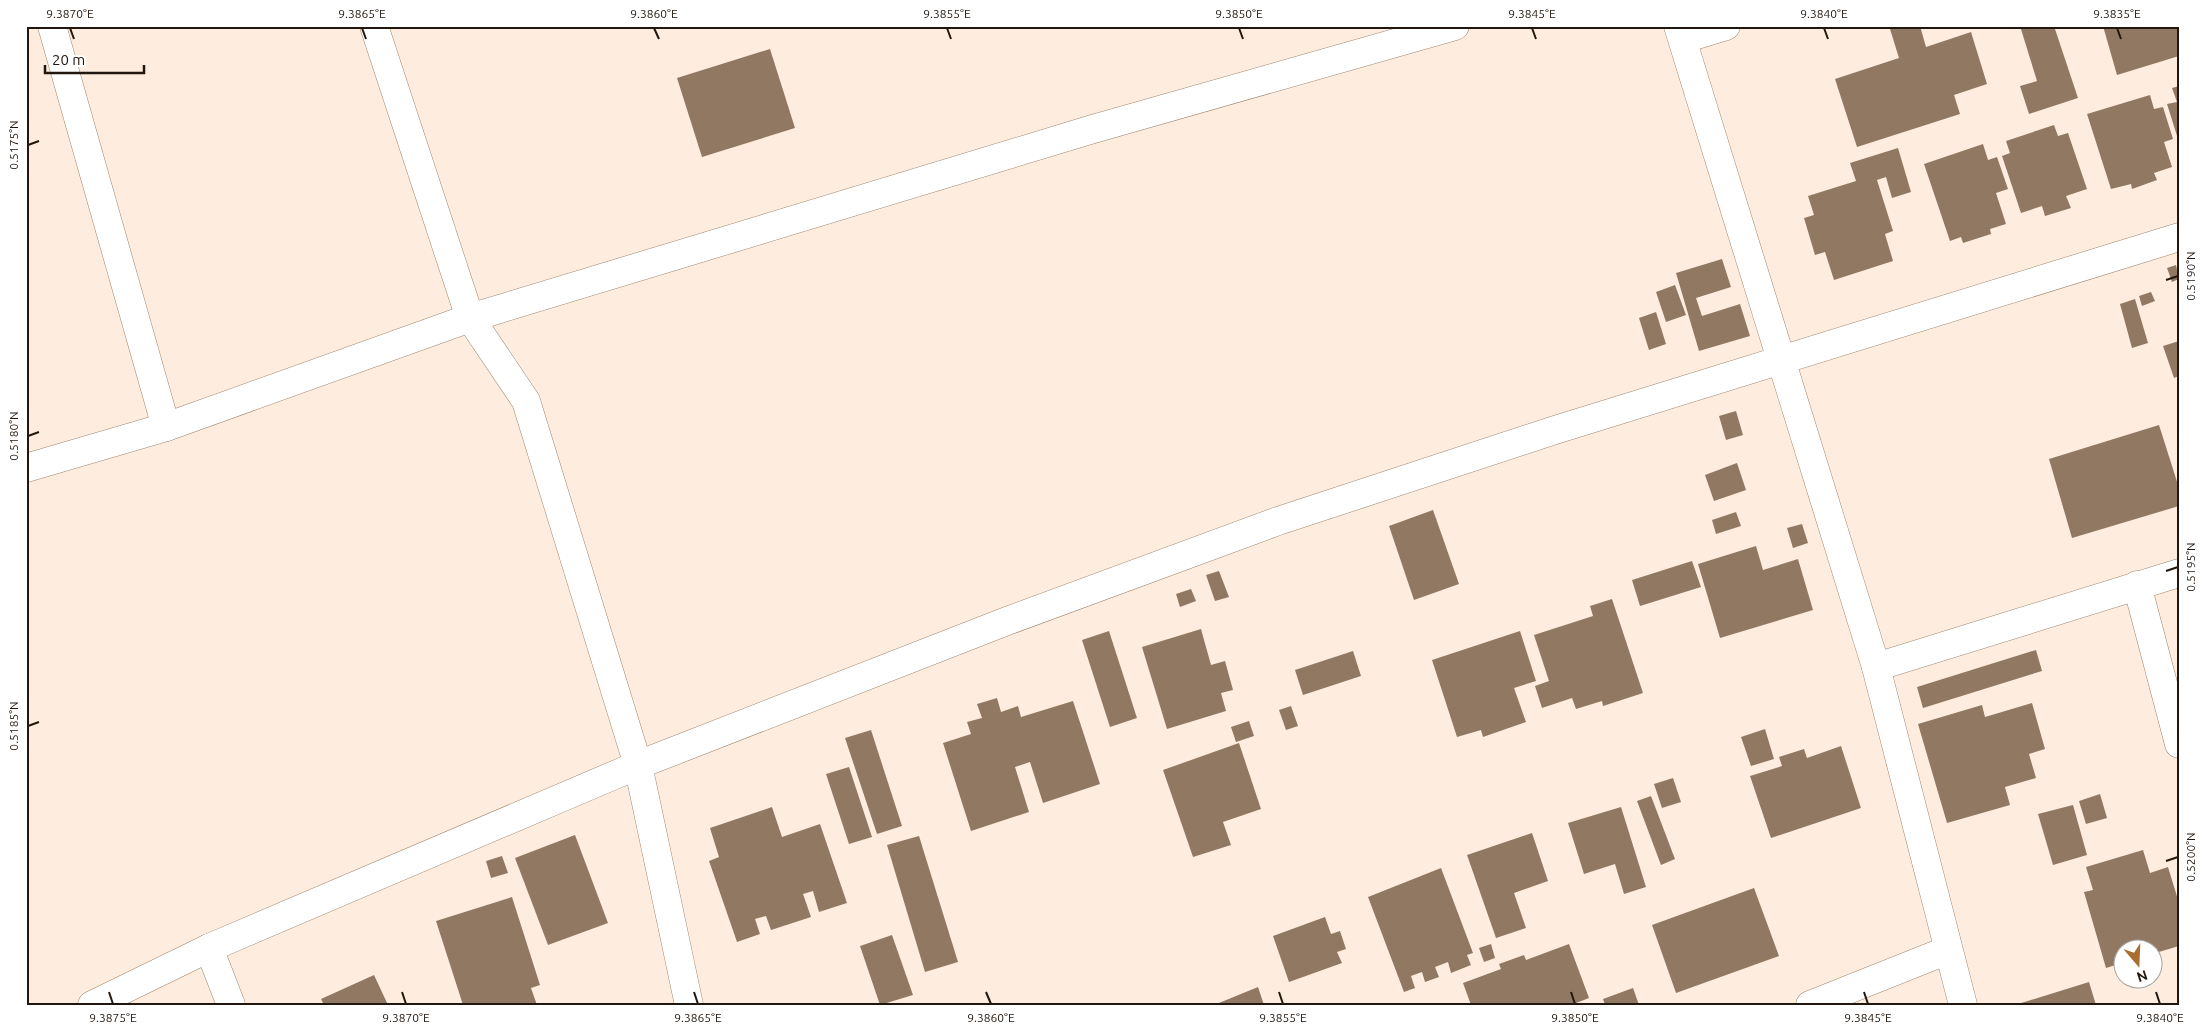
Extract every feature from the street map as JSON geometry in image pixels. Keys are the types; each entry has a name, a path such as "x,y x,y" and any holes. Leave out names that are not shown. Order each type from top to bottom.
{"street":[{"path":"52,26 166,427"},
{"path":"374,26 470,318 526,401 638,765 689,1005"},
{"path":"26,468 166,427 470,318 1093,129 1455,26"},
{"path":"1726,26 1680,33 1876,667 1963,1005"},
{"path":"92,1005 209,948 638,765 998,624 1278,521 1781,359 2179,237"},
{"path":"1876,667 2179,573"},
{"path":"2137,585 2179,744"},
{"path":"209,948 231,1005"},
{"path":"1810,1005 1948,950"}],"building":[{"path":"1898,26 1920,26 1926,47 1971,32 1987,84 1954,95 1960,114 1857,147 1835,79 1899,58 1890,29"},
{"path":"2020,26 2054,26 2078,98 2029,114 2020,86 2037,81"},
{"path":"2103,26 2179,26 2179,56 2117,75"},
{"path":"770,49 795,128 702,157 677,78"},
{"path":"2179,86 2178,139 2167,104 2177,102 2172,88"},
{"path":"2150,95 2154,109 2163,107 2173,139 2164,142 2172,167 2154,173 2157,180 2132,189 2131,184 2111,189 2087,114"},
{"path":"2054,125 2058,136 2068,133 2087,189 2066,196 2071,208 2045,216 2042,206 2021,213 2002,156 2010,153 2006,141"},
{"path":"1983,144 1988,160 1997,157 2008,189 1996,193 2006,224 1990,229 1991,234 1963,243 1961,237 1950,241 1924,164"},
{"path":"1898,148 1911,192 1892,198 1886,177 1877,180 1893,231 1885,234 1893,261 1834,280 1825,252 1815,255 1804,218 1814,215 1808,196 1856,181 1850,163"},
{"path":"1722,259 1731,287 1696,298 1702,316 1740,304 1750,336 1699,351 1676,273"},
{"path":"2176,265 2179,279 2172,282 2167,268"},
{"path":"1675,285 1686,315 1666,322 1656,292"},
{"path":"2151,292 2155,301 2142,306 2139,296"},
{"path":"2135,299 2148,343 2132,348 2120,304"},
{"path":"1656,312 1666,344 1649,350 1639,318"},
{"path":"2179,341 2179,376 2174,378 2163,346"},
{"path":"1736,411 1743,435 1726,440 1719,416"},
{"path":"2159,425 2179,488 2179,506 2072,538 2049,459"},
{"path":"1737,463 1746,490 1714,501 1705,475"},
{"path":"1433,510 1459,584 1414,600 1389,526"},
{"path":"1736,512 1741,526 1716,534 1712,520"},
{"path":"1802,524 1808,543 1793,548 1787,528"},
{"path":"1756,546 1763,570 1798,559 1813,610 1720,638 1698,564"},
{"path":"1692,561 1701,587 1640,606 1632,580"},
{"path":"1219,571 1229,597 1215,601 1206,575"},
{"path":"1191,589 1196,601 1180,607 1176,594"},
{"path":"1612,599 1643,693 1603,706 1602,701 1576,709 1572,698 1542,708 1535,686 1549,681 1534,635 1593,616 1590,606"},
{"path":"1201,629 1211,665 1225,661 1233,690 1221,693 1226,711 1167,729 1142,647"},
{"path":"1109,631 1137,718 1110,727 1082,640"},
{"path":"1520,631 1536,681 1514,688 1526,722 1483,737 1481,730 1457,737 1432,660"},
{"path":"2036,650 2042,671 1923,708 1917,687"},
{"path":"1353,651 1361,676 1303,695 1295,670"},
{"path":"997,698 1001,712 1018,706 1021,717 1073,701 1100,784 1043,803 1030,762 1015,767 1029,812 971,831 943,743 971,734 967,722 982,718 977,704"},
{"path":"2032,703 2045,749 2029,754 2036,778 2005,787 2010,805 1947,823 1918,724 1982,705 1985,717"},
{"path":"1291,706 1298,726 1286,730 1279,710"},
{"path":"1249,721 1254,736 1236,742 1231,727"},
{"path":"1765,729 1774,759 1751,766 1741,737"},
{"path":"871,730 902,826 877,834 845,738"},
{"path":"1239,743 1261,809 1223,822 1231,845 1193,857 1163,770"},
{"path":"1841,746 1861,808 1771,838 1750,776 1782,766 1779,757 1804,749 1807,758"},
{"path":"849,767 872,837 849,844 826,774"},
{"path":"1673,778 1681,802 1662,808 1654,784"},
{"path":"2100,794 2107,818 2086,824 2079,801"},
{"path":"1651,796 1675,859 1661,865 1637,801"},
{"path":"2073,805 2087,855 2053,865 2038,814"},
{"path":"772,807 782,837 820,824 847,903 819,912 813,891 803,894 811,917 771,930 766,916 755,919 760,934 737,942 709,861 719,857 710,828"},
{"path":"1621,807 1646,887 1624,894 1615,864 1584,874 1568,823"},
{"path":"1532,833 1548,881 1514,893 1526,928 1496,938 1467,855"},
{"path":"575,835 608,923 548,945 515,858"},
{"path":"919,836 958,962 925,972 887,845"},
{"path":"2143,850 2150,873 2168,867 2179,903 2179,946 2162,951 2162,938 2112,938 2112,966 2106,968 2084,892 2093,890 2086,867"},
{"path":"502,856 508,873 491,878 486,861"},
{"path":"1441,868 1473,953 1467,955 1471,965 1451,973 1448,962 1435,967 1439,977 1425,982 1422,972 1411,976 1415,988 1404,992 1368,897"},
{"path":"1754,888 1779,956 1676,993 1652,925"},
{"path":"512,897 540,985 531,988 537,1005 463,1005 436,921"},
{"path":"1325,917 1331,934 1340,931 1346,949 1337,952 1342,963 1289,982 1273,936"},
{"path":"892,935 913,995 880,1005 860,946"},
{"path":"1491,944 1495,958 1484,962 1479,948"},
{"path":"1569,944 1589,998 1571,1005 1471,1005 1463,983 1501,969 1499,964 1524,955 1526,960"},
{"path":"374,975 388,1005 324,1005 321,999"},
{"path":"2089,982 2096,1005 2018,1005 2018,1004"},
{"path":"1258,987 1264,1005 1214,1005"},
{"path":"1633,988 1639,1005 1605,1005 1603,999"}]}
